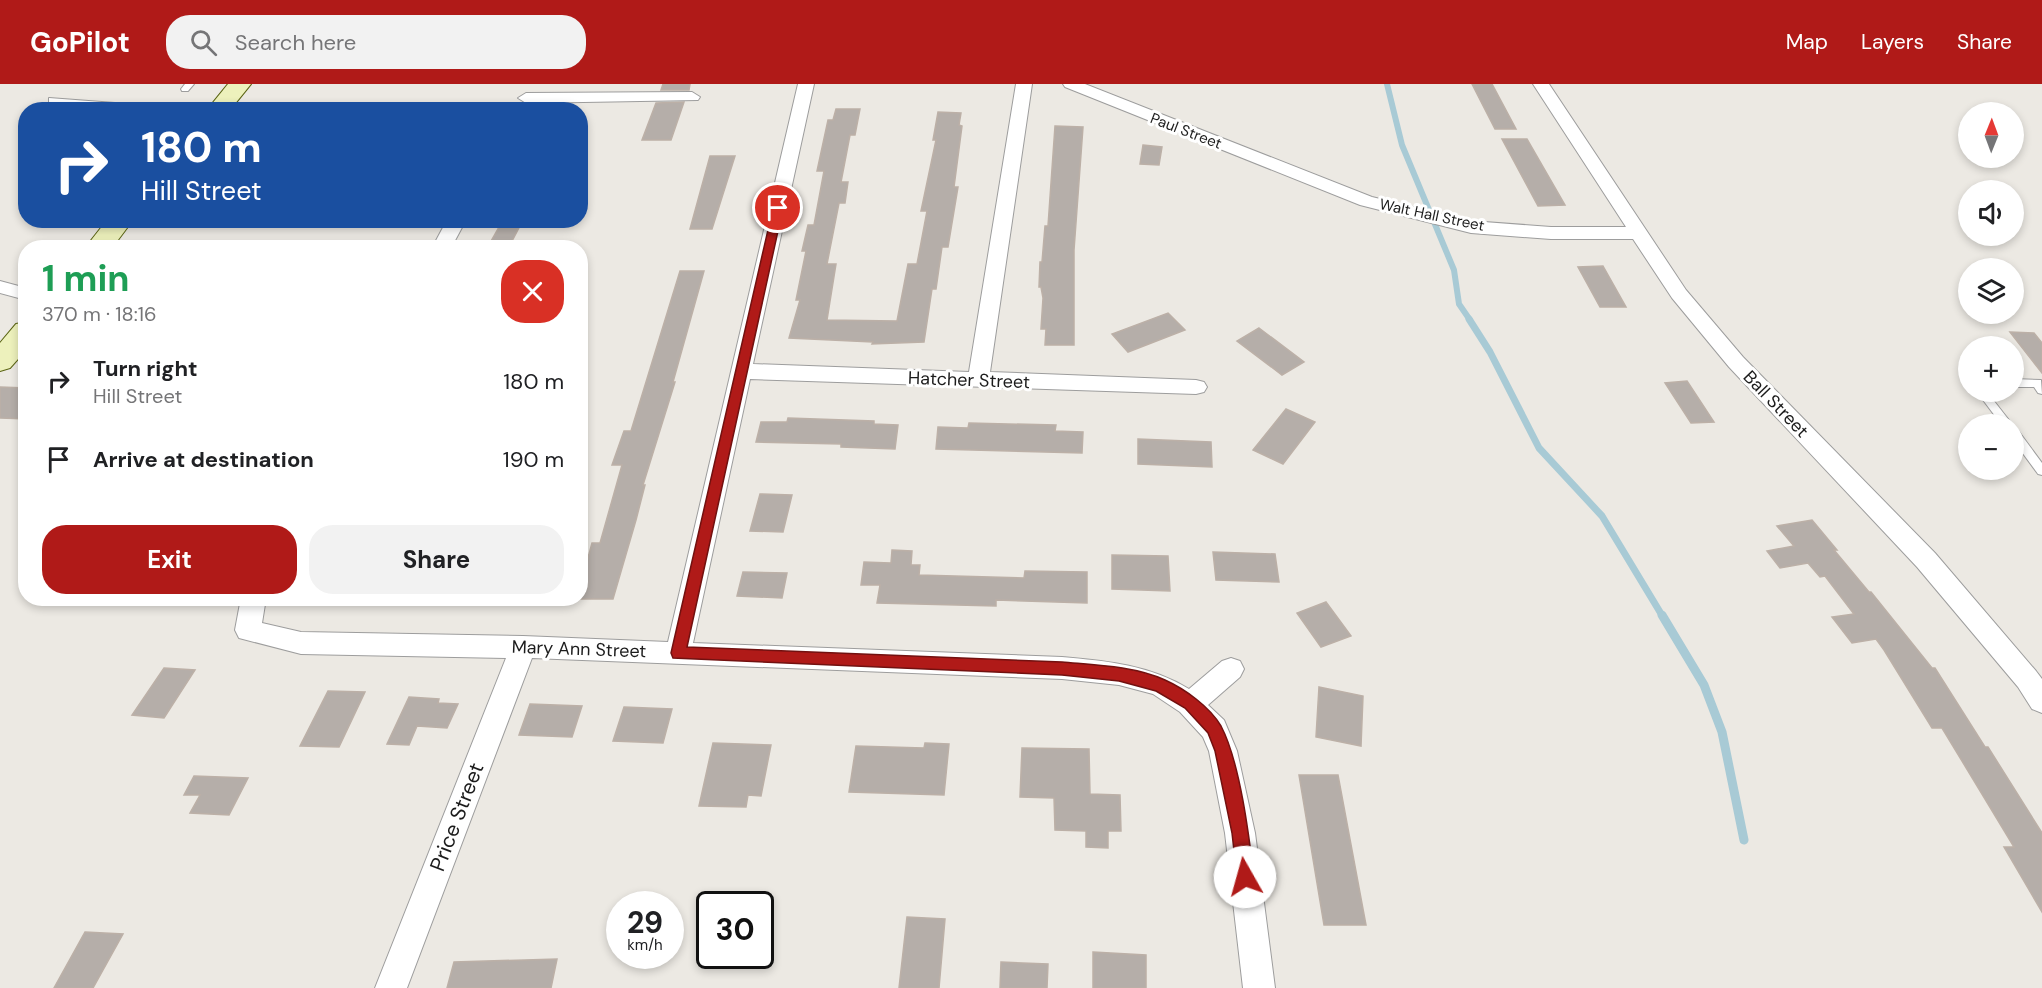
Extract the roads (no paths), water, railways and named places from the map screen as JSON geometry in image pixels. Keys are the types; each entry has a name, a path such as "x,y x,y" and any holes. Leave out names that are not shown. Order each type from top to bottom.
{"street":[{"path":"225,102 240,84"},
{"path":"678,653 806,84"},
{"path":"978,380 1024,84"},
{"name":"Paul Street","path":"1071,84 1301,177"},
{"name":"Ball Street","path":"1541,84 1679,294 1736,362 1926,560 2027,678 2042,701"},
{"path":"527,97 692,97"},
{"name":"Walt Hall Street","path":"1301,177 1366,201 1471,227 1551,233 1639,233"},
{"path":"105,240 114,228"},
{"path":"0,287 18,292"},
{"path":"0,361 18,340"},
{"name":"Hatcher Street","path":"742,371 1196,387"},
{"name":"Mary Ann Street","path":"252,606 248,630 301,643 523,647 1062,668 1119,674 1160,685 1190,704 1214,729 1223,751 1240,833 1259,988"},
{"name":"Price Street","path":"391,988 523,647"},
{"path":"1190,704 1231,669"}],"lane":[{"path":"52,100 78,102"},
{"path":"2024,383 2037,384 2042,390"},
{"path":"1990,402 1999,414"},
{"path":"2024,447 2042,471"}],"waterway":[{"path":"1387,84 1402,145 1454,270 1459,304 1470,320"},
{"path":"1469,319 1490,352 1539,448 1602,516 1663,617"},
{"path":"1662,615 1704,685 1722,732 1744,840"}]}
